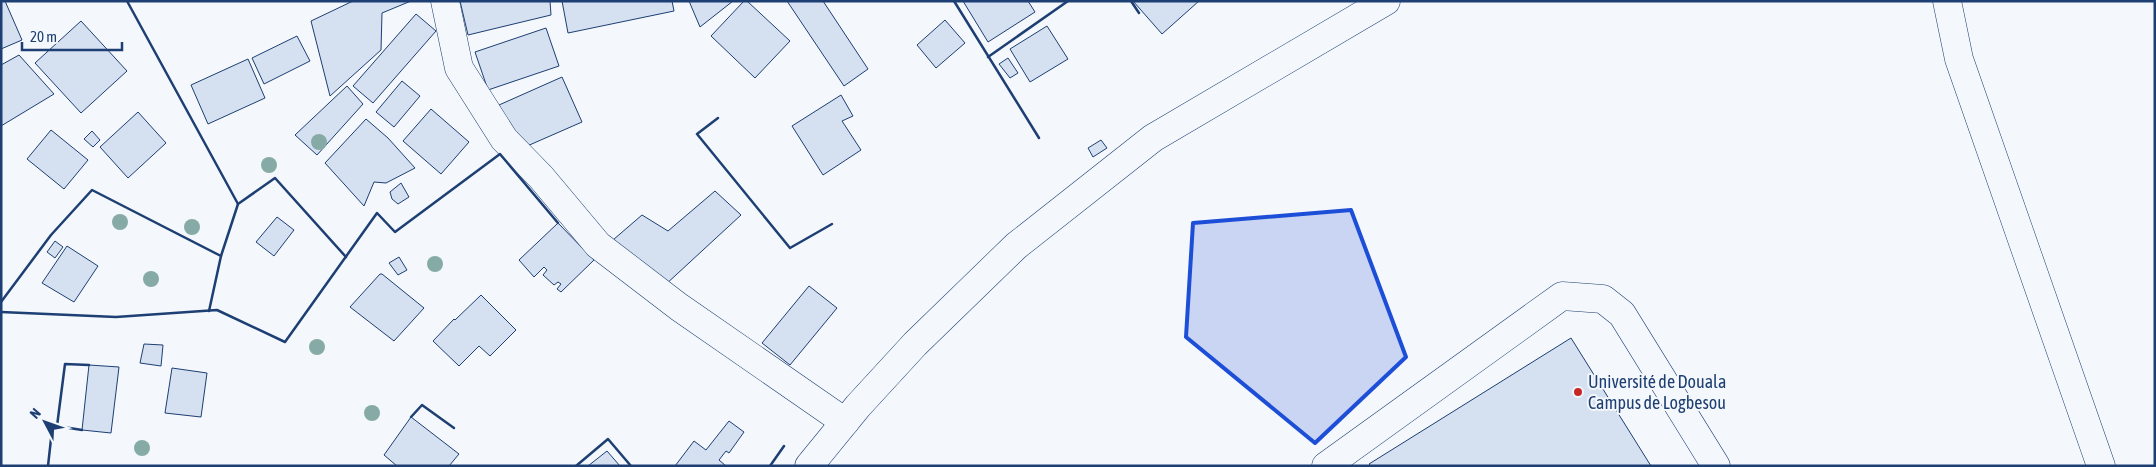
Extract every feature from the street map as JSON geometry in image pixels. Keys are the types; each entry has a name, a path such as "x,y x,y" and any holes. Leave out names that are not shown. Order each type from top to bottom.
{"main road":[{"path":"445,1 458,68 504,139 541,177 598,245 679,307 845,422"},
{"path":"809,466 845,422 915,344 1016,246 1153,138 1386,1"},
{"path":"1947,1 1959,59 2101,466"},
{"path":"1326,466 1562,296 1603,299 1622,314 1716,466"}],"highlighted area":[{"path":"1351,210 1406,357 1315,443 1186,337 1193,223"}],"building":[{"path":"1,1 5,1 22,40 1,49"},
{"path":"353,1 411,1 382,13 381,50 330,96 311,21"},
{"path":"460,1 550,1 551,15 468,35"},
{"path":"562,1 672,1 674,11 568,33"},
{"path":"689,1 733,1 700,27"},
{"path":"744,1 747,1 790,41 755,78 711,36"},
{"path":"787,1 823,1 868,69 844,86"},
{"path":"963,1 1028,1 1035,12 988,42"},
{"path":"1133,1 1199,1 1162,34"},
{"path":"416,14 436,31 373,103 353,86"},
{"path":"945,20 965,43 936,68 917,45"},
{"path":"81,21 127,71 81,113 35,63"},
{"path":"1047,26 1068,59 1030,82 1010,49"},
{"path":"546,28 559,66 488,90 475,52"},
{"path":"297,36 310,61 264,84 252,58"},
{"path":"19,55 54,94 1,126 1,65"},
{"path":"1008,58 1018,73 1010,78 999,64"},
{"path":"248,59 265,98 208,124 191,85"},
{"path":"562,77 582,122 518,150 499,105"},
{"path":"402,81 420,96 394,127 376,112"},
{"path":"347,86 363,104 317,155 295,135"},
{"path":"841,95 853,116 842,121 861,150 823,175 792,126"},
{"path":"431,109 469,142 441,174 403,141"},
{"path":"138,112 166,143 128,178 100,147"},
{"path":"366,119 388,138 415,168 386,183 374,182 364,206 325,163"},
{"path":"51,130 88,160 64,189 27,159"},
{"path":"92,131 100,140 93,147 84,139"},
{"path":"1101,140 1107,148 1093,157 1088,148"},
{"path":"401,183 409,197 398,204 392,199 390,192"},
{"path":"715,191 741,215 664,286 606,246 642,215 668,231"},
{"path":"277,217 294,230 274,256 256,242"},
{"path":"558,223 594,260 561,292 557,289 561,284 558,282 554,285 543,275 547,270 544,267 534,277 519,260"},
{"path":"55,241 63,247 55,258 47,252"},
{"path":"67,246 98,266 74,302 42,283"},
{"path":"399,257 407,270 398,275 389,263"},
{"path":"380,274 424,308 394,341 350,307"},
{"path":"809,286 837,308 790,365 762,343"},
{"path":"481,295 516,330 490,356 479,346 459,366 433,341"},
{"path":"1571,338 1651,466 1371,466 1369,464"},
{"path":"144,344 163,345 161,366 140,363"},
{"path":"89,365 119,367 111,433 82,430"},
{"path":"172,368 207,373 201,417 165,413"},
{"path":"411,417 459,454 449,466 397,466 384,455"},
{"path":"729,421 744,432 729,453 726,451 719,460 726,466 675,466 694,441 706,450"},
{"path":"607,451 620,466 588,466"}],"wall":[{"path":"127,1 238,204"},
{"path":"954,1 1039,138"},
{"path":"988,57 1068,1"},
{"path":"1131,1 1139,13"},
{"path":"718,118 697,134 790,248 832,224"},
{"path":"1,312 116,317 217,310 285,342 377,213 395,232 500,154 558,223"},
{"path":"209,311 221,256 238,204 275,178 346,257"},
{"path":"1,302 51,235 92,190 221,256"},
{"path":"82,430 57,426 65,364 89,365"},
{"path":"411,417 422,405 454,428"},
{"path":"48,466 51,439"},
{"path":"576,466 608,439 631,466"},
{"path":"770,466 784,446"}],"place":[{"name":"Université de Douala Campus de Logbesou","path":"1578,392"}]}
